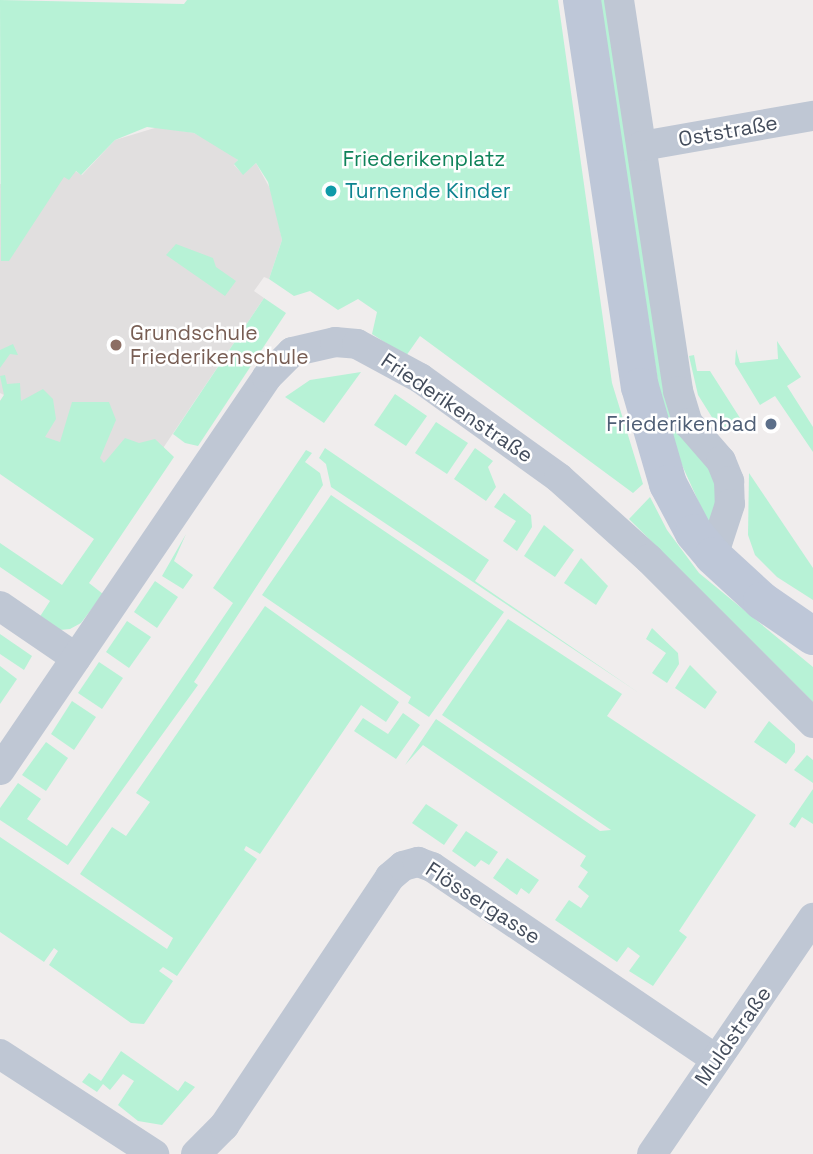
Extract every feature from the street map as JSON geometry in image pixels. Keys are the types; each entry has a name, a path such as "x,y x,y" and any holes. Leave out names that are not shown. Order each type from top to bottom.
{"main road":[{"path":"582,0 646,416 680,509 713,556 762,601 813,636"}],"street":[{"path":"619,0 682,408 694,433 721,461 729,481 730,504 713,556"},
{"name":"Oststraße","path":"642,146 813,116"},
{"name":"Friederikenstraße","path":"0,770 267,377 292,352 312,344 358,344 420,379 559,478 649,559 813,723"},
{"path":"0,606 76,658"},
{"name":"Flössergasse","path":"197,1154 224,1126 390,877 403,866 418,862 432,867 716,1059"},
{"name":"Muldstraße","path":"652,1154 716,1059 803,953 813,918"},
{"path":"0,1054 154,1154"}],"shaded area":[{"name":"Grundschule Friederikenschule","path":"158,127 194,133 219,146 238,160 234,165 243,174 256,163 273,194 282,240 269,279 264,277 254,291 264,298 114,521 0,401 4,395 0,393 0,184 75,171 82,175 115,140"}],"green space":[{"name":"Friederikenplatz","path":"0,0 184,4 187,0 558,0 612,383 643,484 633,493 420,336 406,356 372,334 377,312 358,299 338,310 310,291 294,296 269,279 282,240 268,182 256,163 243,175 234,164 238,160 194,133 147,127 115,140 81,175 76,171 69,180 64,177 9,261 1,261"},
{"path":"595,0 611,0 653,275 720,481 711,529 666,430"},
{"path":"176,244 213,258 216,267 236,281 225,296 166,255"},
{"path":"264,298 286,313 198,446 185,443 173,434"},
{"path":"777,341 801,377 787,386 813,427 813,452 775,396 760,405 735,364 736,349 740,363 778,359"},
{"path":"13,344 18,355 10,354 0,368 0,350"},
{"path":"694,355 697,371 710,371 740,418 720,430 698,395 689,356"},
{"path":"361,372 324,423 285,397 310,380"},
{"path":"5,375 7,384 20,383 21,401 43,389 53,399 56,419 45,437 60,442 72,402 109,402 116,420 100,458 104,463 125,438 139,443 155,439 174,457 89,583 103,594 81,623 70,629 60,630 39,618 50,601 0,567 0,543 62,585 94,539 0,474 0,401 4,395 0,376"},
{"path":"395,394 427,416 406,446 374,425"},
{"path":"436,422 468,443 447,474 415,453"},
{"path":"325,448 489,560 475,581 639,693 331,487 326,464 319,458"},
{"path":"475,448 493,461 488,467 496,487 486,501 454,479"},
{"path":"306,450 312,453 305,462 320,473 323,485 194,682 198,685 68,865 0,820 0,808 18,783 41,799 27,819 67,846 233,603 213,588"},
{"path":"749,473 813,568 813,600 777,577 755,555 748,535"},
{"path":"504,493 531,515 532,527 517,551 503,541 516,521 494,507"},
{"path":"331,495 504,612 429,717 408,703 411,697 262,595"},
{"path":"650,497 667,530 699,573 813,667 813,702 629,519"},
{"path":"544,525 574,550 555,577 524,556"},
{"path":"186,534 174,561 193,575 183,589 162,576"},
{"path":"581,558 608,586 596,605 564,583"},
{"path":"155,581 178,597 157,628 134,612"},
{"path":"265,606 399,702 386,722 361,705 260,854 246,846 244,850 257,859 177,976 163,967 159,971 173,981 144,1024 131,1023 49,965 58,951 54,948 44,962 0,932 0,837 167,949 173,938 80,874 112,827 126,836 150,802 136,793"},
{"path":"508,619 622,694 607,716 756,815 679,931 687,937 653,986 629,971 640,956 628,947 617,962 555,920 569,900 581,908 589,896 578,887 588,872 580,866 586,856 423,745 405,765 436,719 600,831 611,830 442,715"},
{"path":"127,621 151,637 129,668 106,652"},
{"path":"652,628 678,653 679,664 667,683 652,673 666,653 646,639"},
{"path":"0,634 32,656 24,670 0,654"},
{"path":"99,662 123,678 102,709 78,693"},
{"path":"690,665 717,692 705,709 675,688"},
{"path":"0,666 17,679 0,704"},
{"path":"72,701 96,717 74,750 51,734"},
{"path":"403,713 420,725 396,759 354,731 363,718 388,734"},
{"path":"769,721 795,744 795,752 786,764 754,742"},
{"path":"46,742 68,758 46,791 22,775"},
{"path":"807,755 813,760 813,783 794,770"},
{"path":"813,789 813,824 802,817 795,828 789,824"},
{"path":"426,804 458,825 444,845 412,823"},
{"path":"466,831 498,852 489,865 481,860 475,867 452,851"},
{"path":"507,858 539,880 529,894 521,888 517,895 493,878"},
{"path":"121,1051 178,1091 185,1081 195,1087 162,1125 138,1121 118,1105 134,1081 123,1074 110,1090 103,1084 97,1092 82,1082 89,1073 101,1081"}],"place":[{"name":"Turnende Kinder","path":"331,191"},
{"name":"Grundschule Friederikenschule","path":"116,345"},
{"name":"Friederikenbad","path":"771,424"}]}
